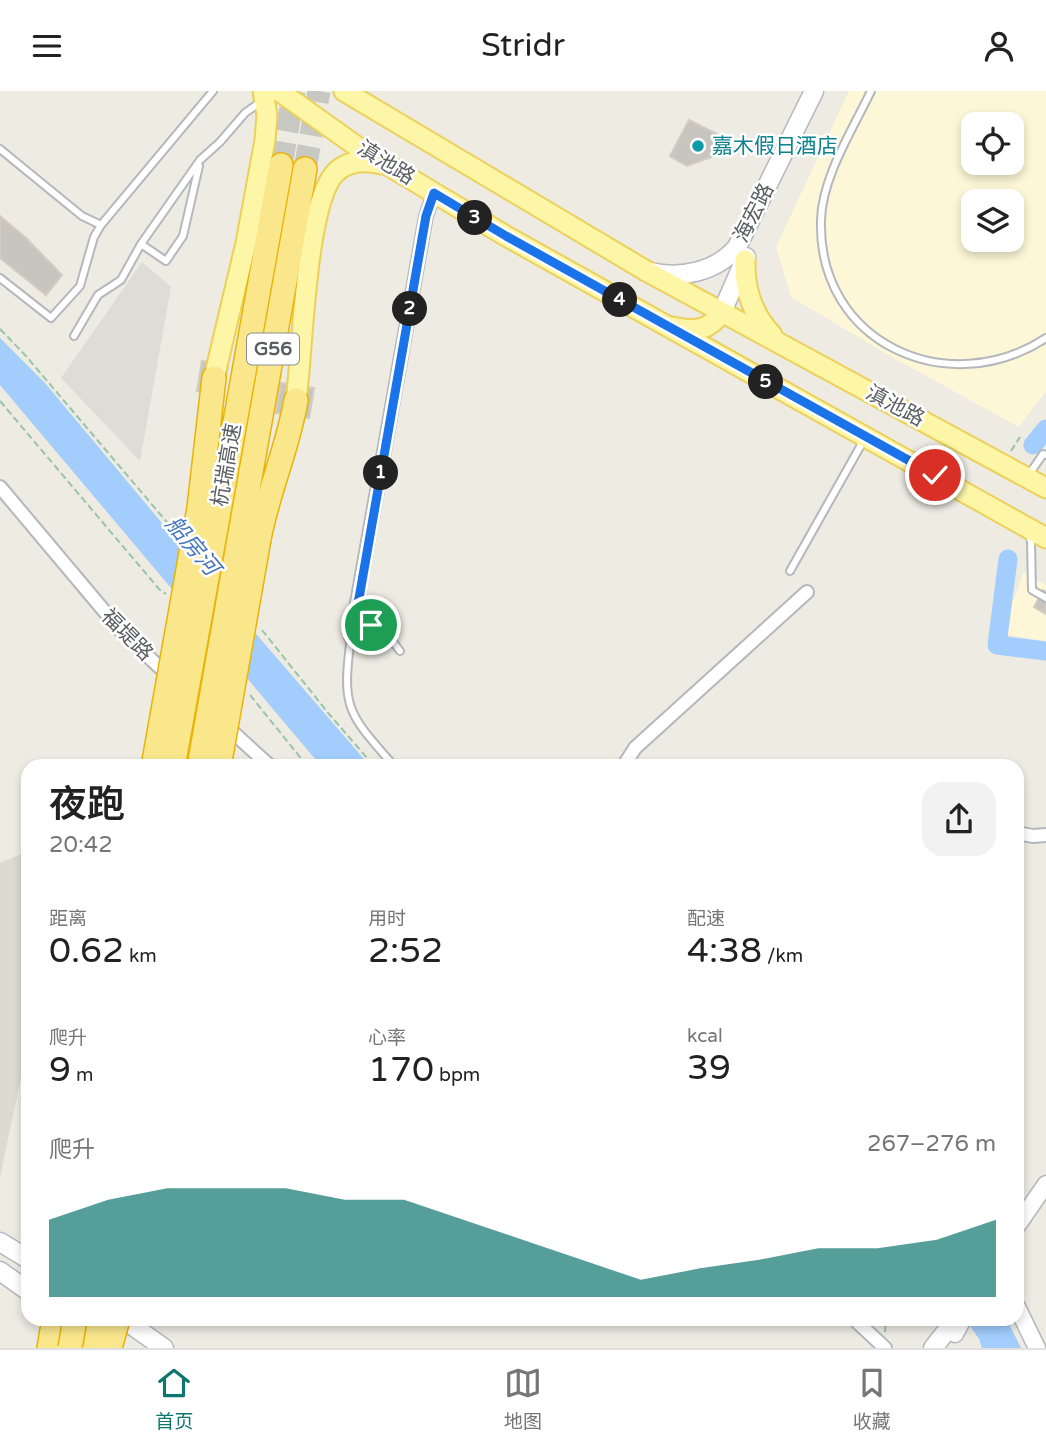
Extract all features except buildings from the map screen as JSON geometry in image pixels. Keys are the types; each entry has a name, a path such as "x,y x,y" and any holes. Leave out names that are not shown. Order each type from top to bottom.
{"highway":[{"name":"杭瑞高速","path":"174,759 208,513 281,165"},
{"name":"杭瑞高速","path":"201,759 250,534 305,169"},
{"path":"155,759 208,513 214,379"},
{"path":"220,759 250,534 268,500 285,450 296,400"},
{"path":"49,1348 53,1326"},
{"path":"70,1348 72,1326"},
{"path":"95,1348 99,1326"},
{"path":"110,1348 118,1326"}],"main road":[{"name":"滇池路","path":"344,91 648,272 1046,488"},
{"path":"359,91 385,117"},
{"name":"海宏路","path":"648,272 669,275 690,273 710,267 730,256 737,247 814,91"},
{"name":"海宏路","path":"722,311 826,91"},
{"name":"滇池路","path":"270,93 506,236 1046,538"},
{"path":"214,379 250,223 270,93"},
{"path":"296,400 312,246 324,192 334,174 346,165 366,162 387,165"},
{"path":"745,260 746,281 755,312 767,330 783,345"},
{"path":"664,325 704,328 714,323 722,311"},
{"path":"0,1242 21,1255"},
{"path":"0,1271 21,1286"},
{"path":"84,1326 118,1348"},
{"path":"131,1326 164,1348"},
{"path":"933,1348 953,1330"}],"street":[{"path":"351,637 426,216 434,193"},
{"name":"福堤路","path":"0,487 121,631 262,759"},
{"path":"628,759 635,748 807,592"},
{"path":"1024,834 1046,835"},
{"path":"1024,1216 1046,1184"},
{"path":"1024,1321 1037,1348"},
{"path":"861,1326 885,1348"}],"lane":[{"path":"0,278 51,318 80,286 94,237 101,225 213,91"},
{"path":"872,91 830,178 822,203 821,233 825,262 843,303 862,326 885,345 913,358 936,363 959,365 990,362 1021,352 1046,338"},
{"path":"74,336 98,295 121,280 141,244 200,160 246,113 270,93"},
{"path":"0,149 82,216 101,225"},
{"path":"141,244 166,261 183,236 200,160"},
{"path":"790,571 865,437"},
{"path":"1027,478 1043,454 1046,455"},
{"path":"1026,526 1031,542 1031,590 1046,598"},
{"path":"355,621 384,630 400,652"},
{"path":"351,637 345,679 348,704 359,725 388,759"}],"path":[{"path":"0,401 159,589 169,597"},
{"path":"243,687 302,759"}],"shaded area":[{"path":"849,91 1046,91 1046,391 1019,427 890,356 791,297 776,247"},
{"path":"142,262 171,287 140,461 61,378"},
{"path":"1023,572 1046,585 1046,641 1002,634 1006,600 1014,600"},
{"path":"21,854 21,1077 0,1178 0,863"}],"water":[{"path":"0,338 45,383 364,759 315,759 0,385"},
{"path":"970,1326 1010,1326 1021,1348 982,1348"}],"waterway":[{"path":"1033,445 1046,429"},
{"path":"1008,559 997,645 1046,651"}],"tunnel":[{"path":"281,165 294,91"},
{"path":"305,169 319,91"}],"place":[{"name":"嘉木假日酒店","path":"698,146"}],"route":[{"path":"371,625 355,621 426,216 434,193 506,236 935,475"}],"water label":[{"name":"船房河","path":"192,546"}]}
